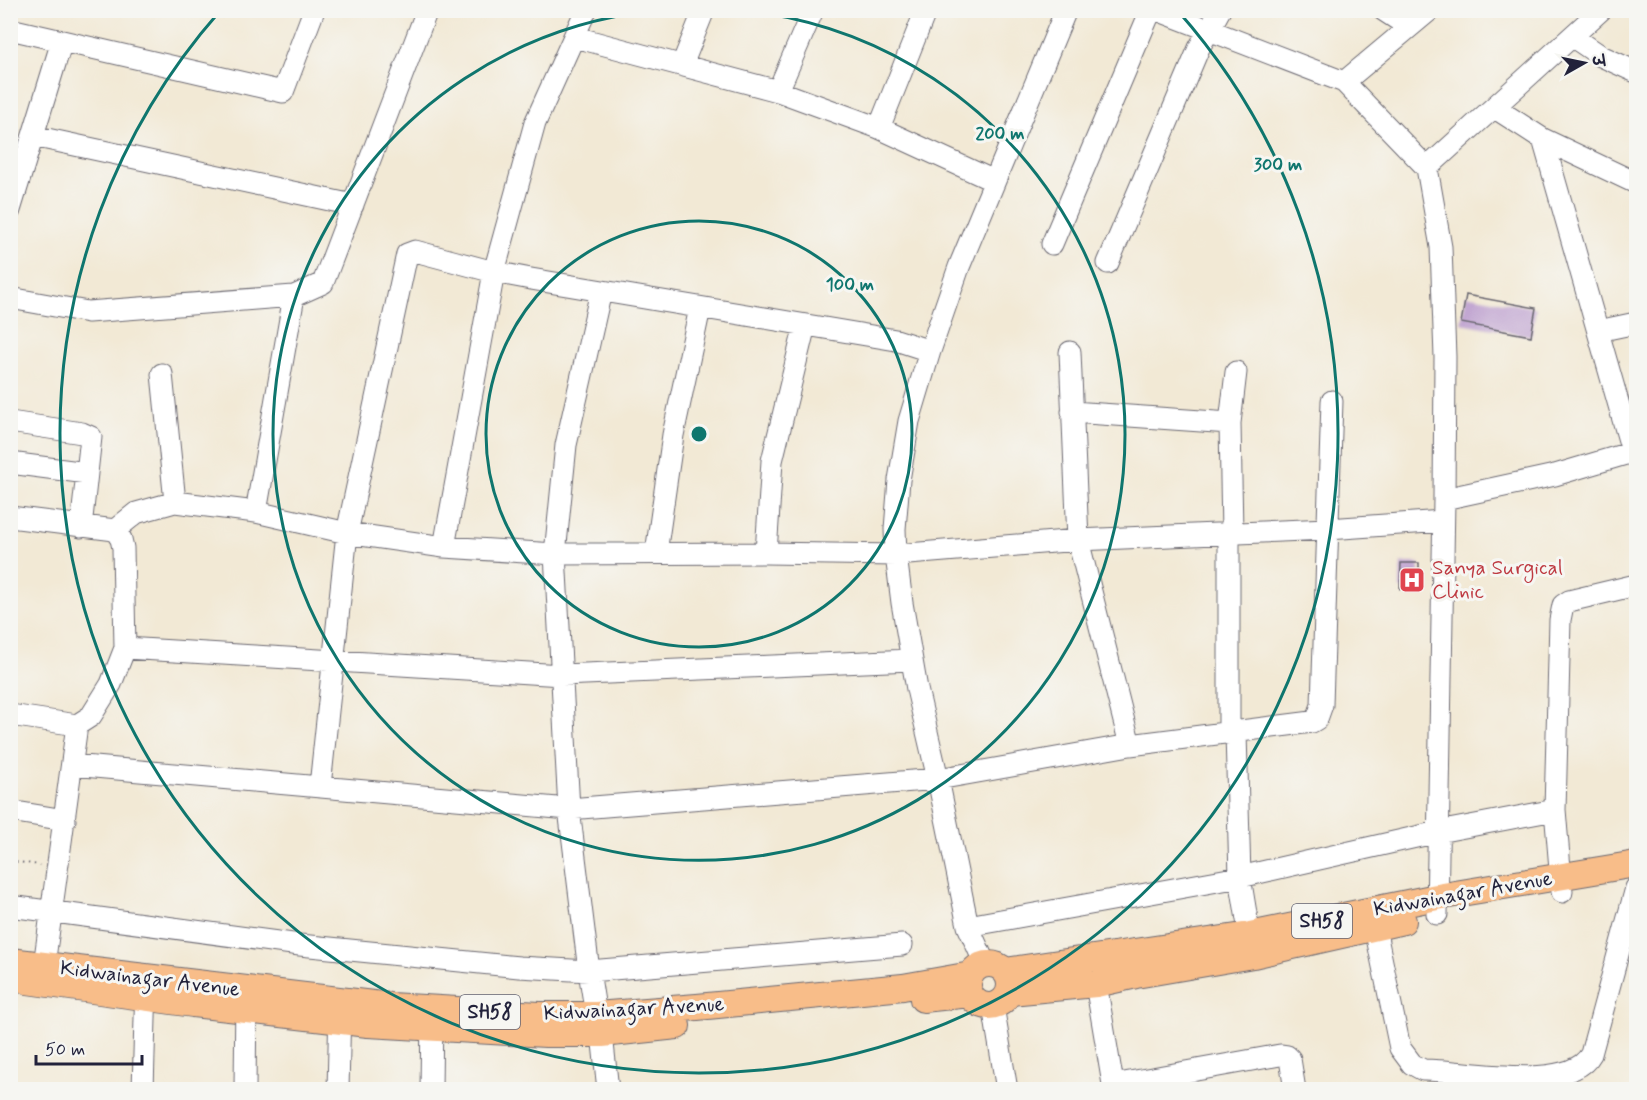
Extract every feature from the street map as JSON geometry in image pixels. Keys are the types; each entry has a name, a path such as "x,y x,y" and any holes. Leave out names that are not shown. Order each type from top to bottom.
{"main road":[{"name":"Kidwainagar Avenue","path":"989,984 1096,984 1251,945 1437,905 1561,884 1636,864"},
{"name":"Kidwainagar Avenue","path":"1561,884 1636,879"},
{"name":"Kidwainagar Avenue","path":"10,962 43,974 146,988 339,1011 432,1019 546,1034 599,1024 989,984 1375,928 1437,905"},
{"name":"Kidwainagar Avenue","path":"10,979 43,974"}],"street":[{"path":"10,29 283,92 314,10"},
{"path":"10,298 88,312 294,296 323,283 427,10"},
{"path":"444,547 494,272 535,123 586,10"},
{"path":"682,65 704,10"},
{"path":"778,91 813,10"},
{"path":"879,128 926,10"},
{"path":"1007,1089 989,984 968,926 911,660 896,555 895,529 899,480 909,421 930,351 959,267 1066,10"},
{"path":"1052,244 1150,10"},
{"path":"1156,10 1344,82 1427,168 1441,247 1445,357 1437,905"},
{"path":"1108,262 1199,48 1220,10"},
{"path":"1383,10 1409,27"},
{"path":"1344,82 1430,10"},
{"path":"1427,168 1496,108 1601,10"},
{"path":"575,37 778,91 879,128 994,181"},
{"path":"1572,37 1601,56 1636,72"},
{"path":"10,210 62,41"},
{"path":"1496,108 1544,140 1636,183"},
{"path":"33,136 353,205"},
{"path":"1444,499 1555,475 1634,451 1544,140"},
{"path":"320,786 347,532 407,254 415,251 494,272 896,340 930,351"},
{"path":"601,291 566,445 555,554 569,809 589,971 608,1089"},
{"path":"256,512 294,296"},
{"path":"656,554 673,435 700,308"},
{"path":"1598,331 1636,323"},
{"path":"766,553 772,461 805,325"},
{"path":"1070,352 1078,540 1130,745"},
{"path":"1236,372 1230,423 1232,733 1240,877 1251,945"},
{"path":"162,374 175,502"},
{"path":"72,765 569,809 938,779 1130,745 1312,722 1317,719 1322,705 1332,401"},
{"path":"1072,412 1230,423"},
{"path":"10,422 91,437 81,527"},
{"path":"10,463 87,473"},
{"path":"10,517 115,530 136,513 175,502 256,512 347,532 444,547 555,554 896,555 1078,540 1328,529 1443,521"},
{"path":"10,715 77,725 91,716 111,684 126,648 123,548 121,539 115,530"},
{"path":"1561,884 1555,810 1560,620 1563,605 1569,601 1636,585"},
{"path":"126,648 562,675 911,660"},
{"path":"43,974 77,725"},
{"path":"968,926 1240,877 1438,832 1555,810"},
{"path":"10,812 65,820"},
{"path":"1375,928 1400,1048 1412,1064 1423,1070 1522,1078 1571,1070 1587,1061 1630,937 1636,888"},
{"path":"10,906 300,945 519,967 589,971 902,945"},
{"path":"1096,984 1114,1087 1280,1055 1290,1059 1295,1089"},
{"path":"143,1089 146,988"},
{"path":"245,1000 245,1089"},
{"path":"338,1089 339,1011"},
{"path":"431,1089 432,1019"}],"path":[{"path":"10,861 58,868"}],"building":[{"path":"1466,295 1536,308 1531,336 1461,323"},
{"path":"1401,563 1419,563 1419,589 1400,589"}],"place":[{"name":"Sanya Surgical Clinic","path":"1412,580"}]}
